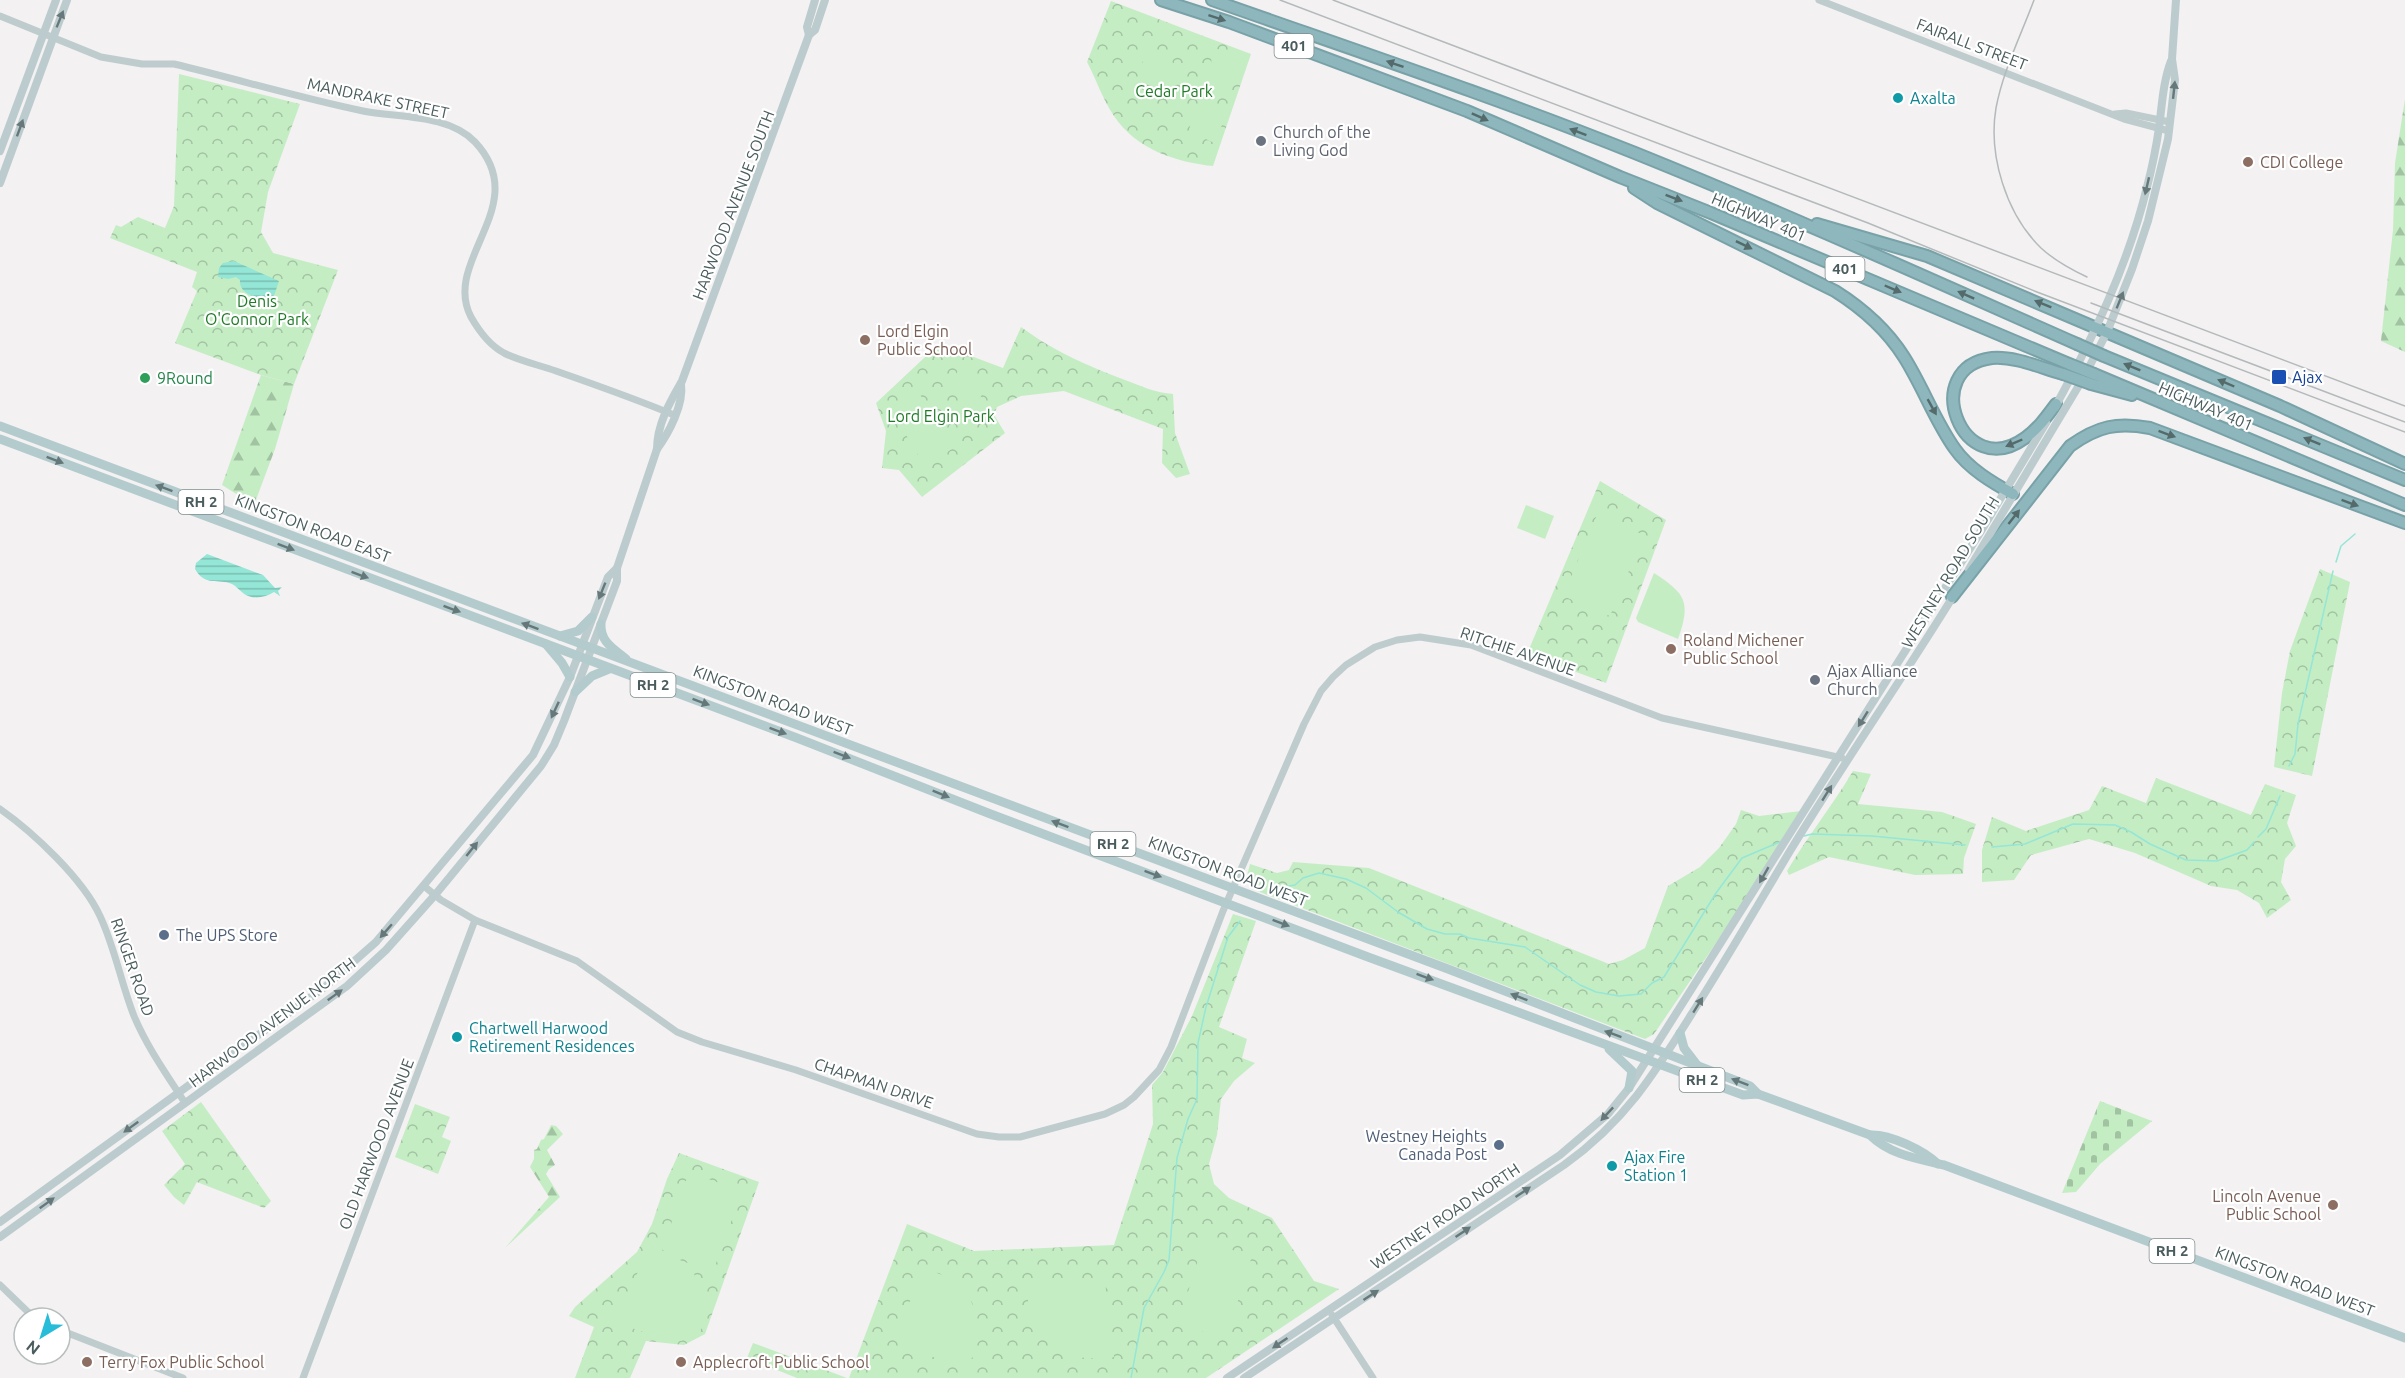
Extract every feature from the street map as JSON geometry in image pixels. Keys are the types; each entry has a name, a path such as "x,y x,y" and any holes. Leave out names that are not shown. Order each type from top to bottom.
{"highway":[{"name":"HIGHWAY 401","path":"1161,0 1229,22 1467,111 1722,218 2066,369 2147,397 2405,505"},
{"name":"HIGHWAY 401","path":"1212,0 1443,80 1633,152 1754,202 2104,356 2405,480"},
{"path":"1620,177 1657,203 1796,272 1854,304 1882,329 1903,356 1955,449 1978,472 2009,491"},
{"path":"1754,202 1927,256 2280,406 2405,464"},
{"path":"2056,404 2026,438 2016,444 1995,448 1984,446 1964,434 1956,422 1952,399 1958,378 1972,366 1991,358 2006,358 2066,369"},
{"path":"1952,597 2070,446 2086,434 2109,426 2128,424 2151,428 2405,523"}],"main road":[{"path":"0,151 56,0"},
{"path":"0,183 67,0"},
{"name":"HARWOOD AVENUE SOUTH","path":"809,35 807,27 815,0"},
{"name":"HARWOOD AVENUE SOUTH","path":"582,658 592,649 617,581 617,568 657,449 665,438 675,415 682,393 681,384 809,35 815,30 825,0"},
{"name":"WESTNEY ROAD SOUTH","path":"1654,1049 1779,848 2076,391 2146,229 2162,171 2175,80 2172,59 2176,0"},
{"name":"WESTNEY ROAD SOUTH","path":"1659,1064 1790,851 1952,597 2056,404 2102,329 2109,300 2139,216 2159,129 2165,78 2172,59"},
{"name":"HARWOOD AVENUE SOUTH","path":"657,449 657,436 675,389 681,384"},
{"name":"KINGSTON ROAD EAST","path":"0,426 582,645"},
{"name":"KINGSTON ROAD EAST","path":"0,439 582,658"},
{"name":"HARWOOD AVENUE SOUTH","path":"582,645 608,577 617,568"},
{"path":"558,636 578,631 592,617"},
{"path":"601,624 601,632 606,642 630,663"},
{"path":"546,644 570,677"},
{"path":"582,645 582,658"},
{"name":"KINGSTON ROAD WEST","path":"582,645 1699,1066 1750,1086 1758,1094"},
{"name":"KINGSTON ROAD WEST","path":"582,658 1602,1044 1743,1095 1758,1094 1870,1136 1878,1143 1923,1162 1938,1164 2405,1338"},
{"name":"HARWOOD AVENUE NORTH","path":"0,1222 326,986 376,942 533,755 570,677 582,658"},
{"name":"HARWOOD AVENUE NORTH","path":"0,1237 347,986 386,950 435,895 541,766 554,745 575,692 582,658"},
{"path":"575,692 592,676 609,669"},
{"path":"1680,1033 1684,1048 1699,1066"},
{"path":"1602,1044 1630,1068 1632,1077 1629,1088"},
{"name":"WESTNEY ROAD NORTH","path":"1227,1378 1560,1155 1608,1114 1629,1088 1654,1049"},
{"name":"WESTNEY ROAD NORTH","path":"1244,1378 1590,1145 1623,1114 1659,1064"},
{"path":"1478,1210 1483,1218"}],"street":[{"name":"FAIRALL STREET","path":"1819,0 2124,119 2169,131"},
{"name":"MANDRAKE STREET","path":"0,16 101,57 142,64 174,64 363,111 433,121 456,129 474,141 484,154 492,170 496,190 493,208 467,277 466,306 485,339 504,353 609,389 675,415"},
{"name":"FAIRALL STREET","path":"2115,114 2126,113 2170,122"},
{"name":"RITCHIE AVENUE","path":"1227,902 1283,769 1321,691 1346,665 1366,651 1398,640 1420,637 1471,645 1662,718 1849,759"},
{"name":"RINGER ROAD","path":"0,809 24,826 58,860 72,875 99,914 112,946 134,1016 153,1055 185,1103"},
{"name":"CHAPMAN DRIVE","path":"424,886 475,920 577,960 677,1032 796,1070 977,1134 999,1137 1020,1137 1105,1114 1124,1105 1142,1090 1158,1070 1171,1047 1227,902"},
{"name":"OLD HARWOOD AVENUE","path":"303,1378 475,920"},
{"path":"0,1285 21,1306"},
{"path":"1328,1310 1373,1378"},
{"path":"72,1335 183,1378"}],"green space":[{"name":"Cedar Park","path":"1111,1 1251,54 1213,166 1171,157 1145,145 1123,127 1110,110 1087,62"},
{"path":"1218,49 1247,58 1242,77 1237,83 1222,81 1214,76 1211,66 1213,51"},
{"path":"1163,51 1172,62 1172,76 1152,83 1146,74 1141,57"},
{"name":"Denis O'Connor Park","path":"179,74 300,104 268,192 261,232 273,253 338,270 294,384 261,375 175,343 197,291 192,287 197,272 110,238 116,225 121,227 138,217 165,228 174,206"},
{"path":"2405,99 2405,352 2381,341 2393,230 2395,163"},
{"path":"1199,109 1213,110 1227,117 1212,142 1189,131 1192,117"},
{"name":"Lord Elgin Park","path":"1021,327 1046,344 1084,363 1149,389 1173,394 1175,433 1190,474 1176,478 1162,463 1163,429 1064,391 1021,396 997,407 994,415 1005,433 922,497 899,470 882,468 886,431 876,403 939,344 1003,368"},
{"path":"959,369 966,369 988,380 979,401 969,403 954,391 953,379"},
{"path":"261,375 294,384 275,449 254,505 222,485"},
{"path":"918,391 952,449 924,465 890,408"},
{"path":"1600,481 1666,520 1606,683 1527,654"},
{"path":"1526,505 1554,516 1545,539 1517,528"},
{"path":"1597,515 1644,535 1610,616 1563,596"},
{"path":"2320,569 2350,582 2312,776 2274,767 2282,693 2290,651"},
{"path":"1654,573 1673,587 1683,600 1684,616 1678,639 1638,622 1636,618"},
{"path":"1853,771 1871,774 1858,804 1942,812 1976,824 1964,858 1963,874 1915,875 1829,857 1789,875 1787,871"},
{"path":"2156,778 2251,815 2265,784 2296,795 2287,823 2296,846 2285,859 2281,882 2291,900 2267,918 2259,903 2237,890 2211,886 2135,853 2089,839 2031,855 2014,880 1982,882 1982,850 1992,817 2026,831 2089,810 2102,786 2146,803"},
{"path":"1741,810 1759,816 1801,811 1746,899 1654,1034 1645,1039 1252,889 1246,880 1250,864 1277,873 1289,870 1293,862 1369,868 1609,964 1623,960 1645,948 1668,886 1700,867 1719,848 1736,824"},
{"path":"1233,914 1256,921 1219,1027 1247,1039 1242,1058 1255,1063 1234,1081 1221,1099 1217,1135 1209,1164 1214,1184 1229,1198 1272,1218 1314,1281 1339,1289 1206,1378 849,1378 907,1224 974,1251 1114,1245 1153,1124 1152,1085 1163,1072 1192,1016"},
{"path":"2100,1101 2152,1121 2100,1164 2076,1192 2062,1193"},
{"path":"201,1102 271,1201 264,1208 197,1182 184,1205 164,1185 185,1164 162,1131"},
{"path":"415,1104 450,1117 442,1137 451,1141 438,1174 395,1157"},
{"path":"551,1125 556,1126 563,1134 547,1150 555,1165 546,1174 560,1197 505,1248 549,1197 530,1167 534,1159 534,1150 544,1139"},
{"path":"679,1153 759,1182 705,1334 684,1345 646,1341 630,1378 575,1378 594,1327 569,1316 575,1307 637,1252 652,1224 667,1179"},
{"path":"689,1172 742,1191 714,1269 662,1250"},
{"path":"1204,1241 1252,1256 1226,1339 1178,1324"},
{"path":"649,1248 690,1264 708,1308 700,1332 681,1341 657,1337 618,1323 616,1319"},
{"path":"923,1268 948,1277 971,1301 979,1338 967,1371 897,1342 896,1338"},
{"path":"1103,1279 1114,1357 1076,1357 1049,1344 1040,1333 1033,1318 1026,1281"},
{"path":"753,1343 847,1378 797,1378 747,1358"}],"shaded area":[{"path":"234,261 279,281 274,296 261,300 244,290 240,280 236,277 228,279 218,277 219,268 223,263"},
{"path":"207,554 263,575 275,588 282,587 278,591 280,596 274,592 262,597 250,597 232,584 203,578 195,569 196,563"}],"waterway":[{"path":"2336,562 2341,546 2355,534"},
{"path":"2289,766 2295,754 2298,724 2333,571"},
{"path":"2258,837 2266,829 2280,796"},
{"path":"1992,847 2025,844 2073,824 2115,825 2186,860 2217,861 2247,850 2254,842"},
{"path":"1804,836 1812,834 1872,836 1965,845"},
{"path":"1283,887 1295,885 1303,878 1319,873 1346,879 1366,888 1398,912 1427,929 1525,947 1580,985 1596,992 1619,996 1641,994 1652,983 1664,977 1716,893 1742,858 1782,841"},
{"path":"1131,1378 1144,1308 1169,1260 1177,1158 1188,1119 1197,1099 1198,1043 1206,1007 1228,937 1240,921"}],"railway":[{"path":"1280,0 1868,223 2037,292 2405,432"},
{"path":"1333,0 2405,406"},
{"path":"2034,0 1999,94 1994,126 1997,164 2009,201 2029,234 2051,256 2087,277"},
{"path":"2091,303 2405,422"}],"place":[{"name":"Axalta","path":"1898,98"},
{"name":"Church of the Living God","path":"1261,141"},
{"name":"CDI College","path":"2248,162"},
{"name":"Lord Elgin Public School","path":"865,340"},
{"name":"Ajax","path":"2279,377"},
{"name":"9Round","path":"145,378"},
{"name":"Roland Michener Public School","path":"1671,649"},
{"name":"Ajax Alliance Church","path":"1815,680"},
{"name":"The UPS Store","path":"164,935"},
{"name":"Chartwell Harwood Retirement Residences","path":"457,1037"},
{"name":"Westney Heights Canada Post","path":"1499,1145"},
{"name":"Ajax Fire Station 1","path":"1612,1166"},
{"name":"Lincoln Avenue Public School","path":"2333,1205"},
{"name":"Terry Fox Public School","path":"87,1362"},
{"name":"Applecroft Public School","path":"681,1362"}]}
